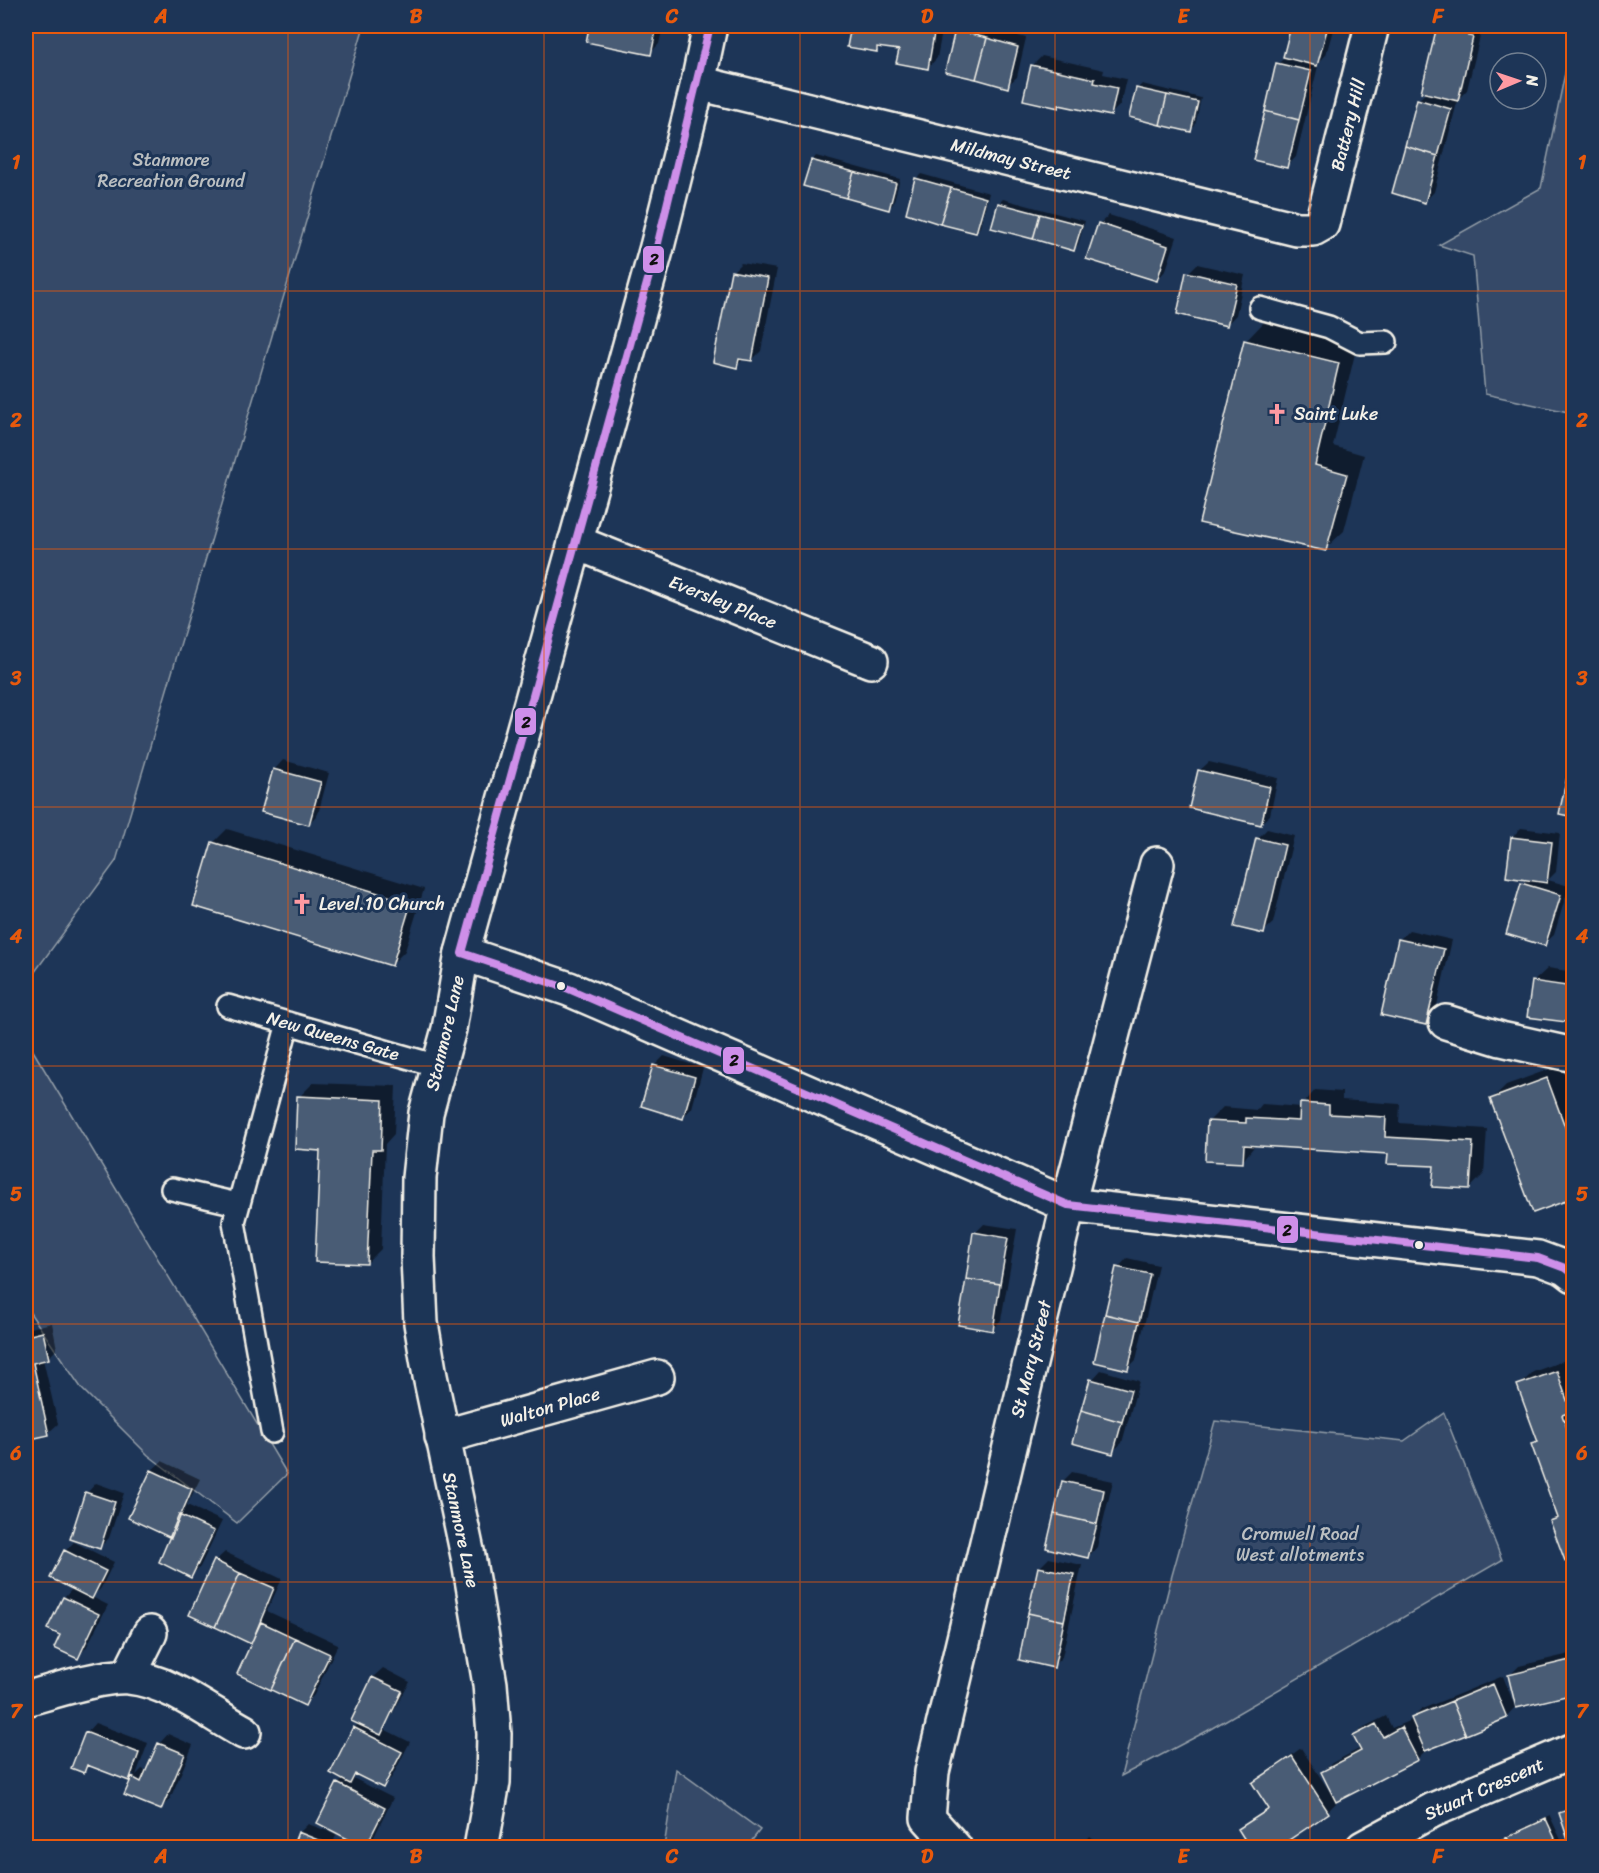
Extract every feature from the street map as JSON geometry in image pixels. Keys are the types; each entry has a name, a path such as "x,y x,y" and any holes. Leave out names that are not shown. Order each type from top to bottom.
{"street":[{"name":"Stanmore Lane","path":"481,1848 493,1782 494,1734 490,1684 468,1556 442,1437 421,1323 418,1257 419,1178 426,1113 448,1029 462,953 657,247 710,26"},
{"name":"Battery Hill","path":"1322,224 1372,26"},
{"name":"Mildmay Street","path":"698,83 1297,229 1313,229 1322,224"},
{"name":"Eversley Place","path":"575,542 871,661"},
{"name":"St Mary Street","path":"955,1848 928,1818 932,1772 1068,1205 1157,864"},
{"path":"462,953 569,989 1068,1205 1538,1258 1571,1267"},
{"path":"1446,1022 1501,1039 1574,1055"},
{"name":"Walton Place","path":"442,1437 657,1377"},
{"path":"128,1677 150,1633"},
{"path":"26,1699 72,1686 128,1677 166,1688 244,1732"},
{"name":"Stuart Crescent","path":"1363,1848 1433,1810 1574,1750"}],"lane":[{"path":"1260,308 1329,327 1360,343 1386,342"},
{"name":"New Queens Gate","path":"228,1006 438,1066"},
{"path":"272,1432 234,1222 237,1204 288,1023"},
{"path":"172,1189 237,1204"}],"green space":[{"name":"Stanmore Recreation Ground","path":"26,26 364,26 116,861 26,984"},
{"path":"1573,35 1573,413 1485,394 1473,256 1439,245 1541,188"},
{"path":"26,1039 287,1474 237,1523 148,1455 82,1389 26,1307"},
{"name":"Cromwell Road West allotments","path":"1444,1413 1502,1560 1207,1731 1121,1776 1171,1579 1215,1421 1404,1441"},
{"path":"676,1769 760,1830 747,1847 664,1847"}],"building":[{"path":"598,26 657,26 651,55 586,42 589,28 598,30"},
{"path":"851,26 935,28 928,69 896,63 899,50 877,47 877,52 847,47"},
{"path":"1291,26 1328,26 1317,66 1283,57"},
{"path":"1437,26 1471,26 1468,36 1473,37 1458,101 1421,92"},
{"path":"955,30 987,38 976,79 945,72"},
{"path":"987,38 1018,47 1008,88 976,79"},
{"path":"1276,63 1311,71 1299,120 1265,111"},
{"path":"1031,65 1095,79 1094,83 1117,88 1111,116 1023,100"},
{"path":"1136,88 1167,95 1160,125 1129,117"},
{"path":"1167,95 1198,102 1191,132 1160,125"},
{"path":"1417,99 1451,109 1438,156 1405,146"},
{"path":"1265,111 1299,120 1287,168 1253,160"},
{"path":"1405,146 1438,156 1425,203 1392,193"},
{"path":"811,160 854,172 846,198 803,186"},
{"path":"854,172 896,183 889,210 846,198"},
{"path":"915,178 951,188 940,224 906,213"},
{"path":"951,188 986,198 976,233 940,224"},
{"path":"998,203 1040,214 1033,239 991,228"},
{"path":"1040,214 1082,225 1074,251 1033,239"},
{"path":"1098,223 1168,246 1157,281 1086,259"},
{"path":"731,271 768,278 752,361 739,359 737,368 713,362"},
{"path":"1186,272 1237,284 1227,326 1177,314"},
{"name":"Saint Luke","path":"1244,340 1339,363 1315,465 1347,474 1326,551 1199,523"},
{"path":"1571,758 1574,759 1574,817 1559,814"},
{"path":"273,769 321,782 309,825 261,812"},
{"path":"1198,770 1270,787 1261,825 1189,808"},
{"path":"1511,837 1552,842 1547,883 1506,877"},
{"path":"1256,838 1285,845 1264,934 1234,927"},
{"name":"Level.10 Church","path":"212,842 411,903 392,966 193,906"},
{"path":"1521,883 1561,895 1545,946 1506,934"},
{"path":"1398,939 1444,949 1426,1025 1381,1015"},
{"path":"1568,976 1574,977 1574,1023 1527,1017 1532,981 1566,986"},
{"path":"653,1065 695,1077 683,1119 641,1106"},
{"path":"1547,1078 1574,1151 1574,1198 1533,1213 1490,1099"},
{"path":"297,1096 383,1100 381,1150 372,1150 367,1264 315,1262 320,1151 295,1149"},
{"path":"1300,1103 1329,1105 1329,1114 1386,1117 1385,1137 1473,1142 1470,1189 1432,1187 1434,1166 1387,1164 1388,1154 1244,1145 1243,1163 1205,1161 1207,1121 1246,1123 1246,1118 1299,1121"},
{"path":"973,1232 1008,1238 1000,1284 966,1279"},
{"path":"1116,1267 1150,1274 1139,1322 1105,1314"},
{"path":"966,1279 1000,1284 993,1331 958,1325"},
{"path":"1105,1314 1139,1322 1128,1370 1094,1362"},
{"path":"43,1332 49,1359 33,1363 49,1435 26,1440 26,1336"},
{"path":"1557,1371 1571,1412 1562,1415 1574,1447 1574,1559 1565,1561 1550,1521 1558,1518 1531,1444 1538,1442 1517,1385"},
{"path":"1090,1379 1131,1390 1122,1422 1081,1410"},
{"path":"1081,1410 1122,1422 1113,1454 1072,1443"},
{"path":"151,1470 192,1489 171,1538 128,1518"},
{"path":"1062,1481 1104,1490 1097,1524 1054,1514"},
{"path":"85,1492 115,1502 100,1549 70,1539"},
{"path":"1054,1514 1097,1524 1088,1558 1046,1548"},
{"path":"179,1515 214,1531 191,1578 159,1562"},
{"path":"64,1550 106,1571 92,1599 50,1578"},
{"path":"214,1560 240,1573 215,1627 189,1615"},
{"path":"1038,1567 1074,1574 1064,1621 1028,1613"},
{"path":"240,1573 274,1588 251,1644 215,1627"},
{"path":"63,1597 99,1614 78,1659 54,1648 60,1635 47,1629"},
{"path":"1028,1613 1064,1621 1054,1668 1019,1660"},
{"path":"261,1622 295,1638 271,1690 237,1674"},
{"path":"295,1638 330,1654 305,1706 271,1690"},
{"path":"1574,1659 1574,1694 1516,1708 1508,1675"},
{"path":"372,1677 402,1691 381,1735 351,1721"},
{"path":"1493,1684 1507,1718 1466,1735 1452,1701"},
{"path":"1452,1701 1466,1735 1425,1751 1411,1718"},
{"path":"1376,1724 1383,1737 1401,1727 1418,1760 1336,1802 1321,1772 1361,1751 1353,1736"},
{"path":"353,1727 402,1752 383,1788 355,1774 350,1784 330,1773"},
{"path":"85,1732 139,1753 129,1781 87,1765 84,1773 71,1768"},
{"path":"158,1743 185,1754 161,1810 124,1795 132,1777 141,1782"},
{"path":"1292,1756 1329,1813 1277,1848 1250,1848 1238,1829 1269,1809 1252,1783"},
{"path":"337,1783 385,1808 365,1848 317,1823"},
{"path":"1574,1808 1574,1844 1570,1846 1559,1813"},
{"path":"1546,1819 1559,1847 1512,1848 1507,1837"},
{"path":"298,1832 328,1844 327,1848 292,1848"},
{"path":"1507,1837 1512,1848 1483,1848"}],"transit line":[{"name":"2","path":"462,953 657,247 710,26"},
{"name":"2","path":"462,953 569,989 1068,1205 1538,1258 1565,1268 1574,1275"}],"place":[{"name":"Saint Luke","path":"1277,414"},
{"name":"Level.10 Church","path":"302,904"}]}
